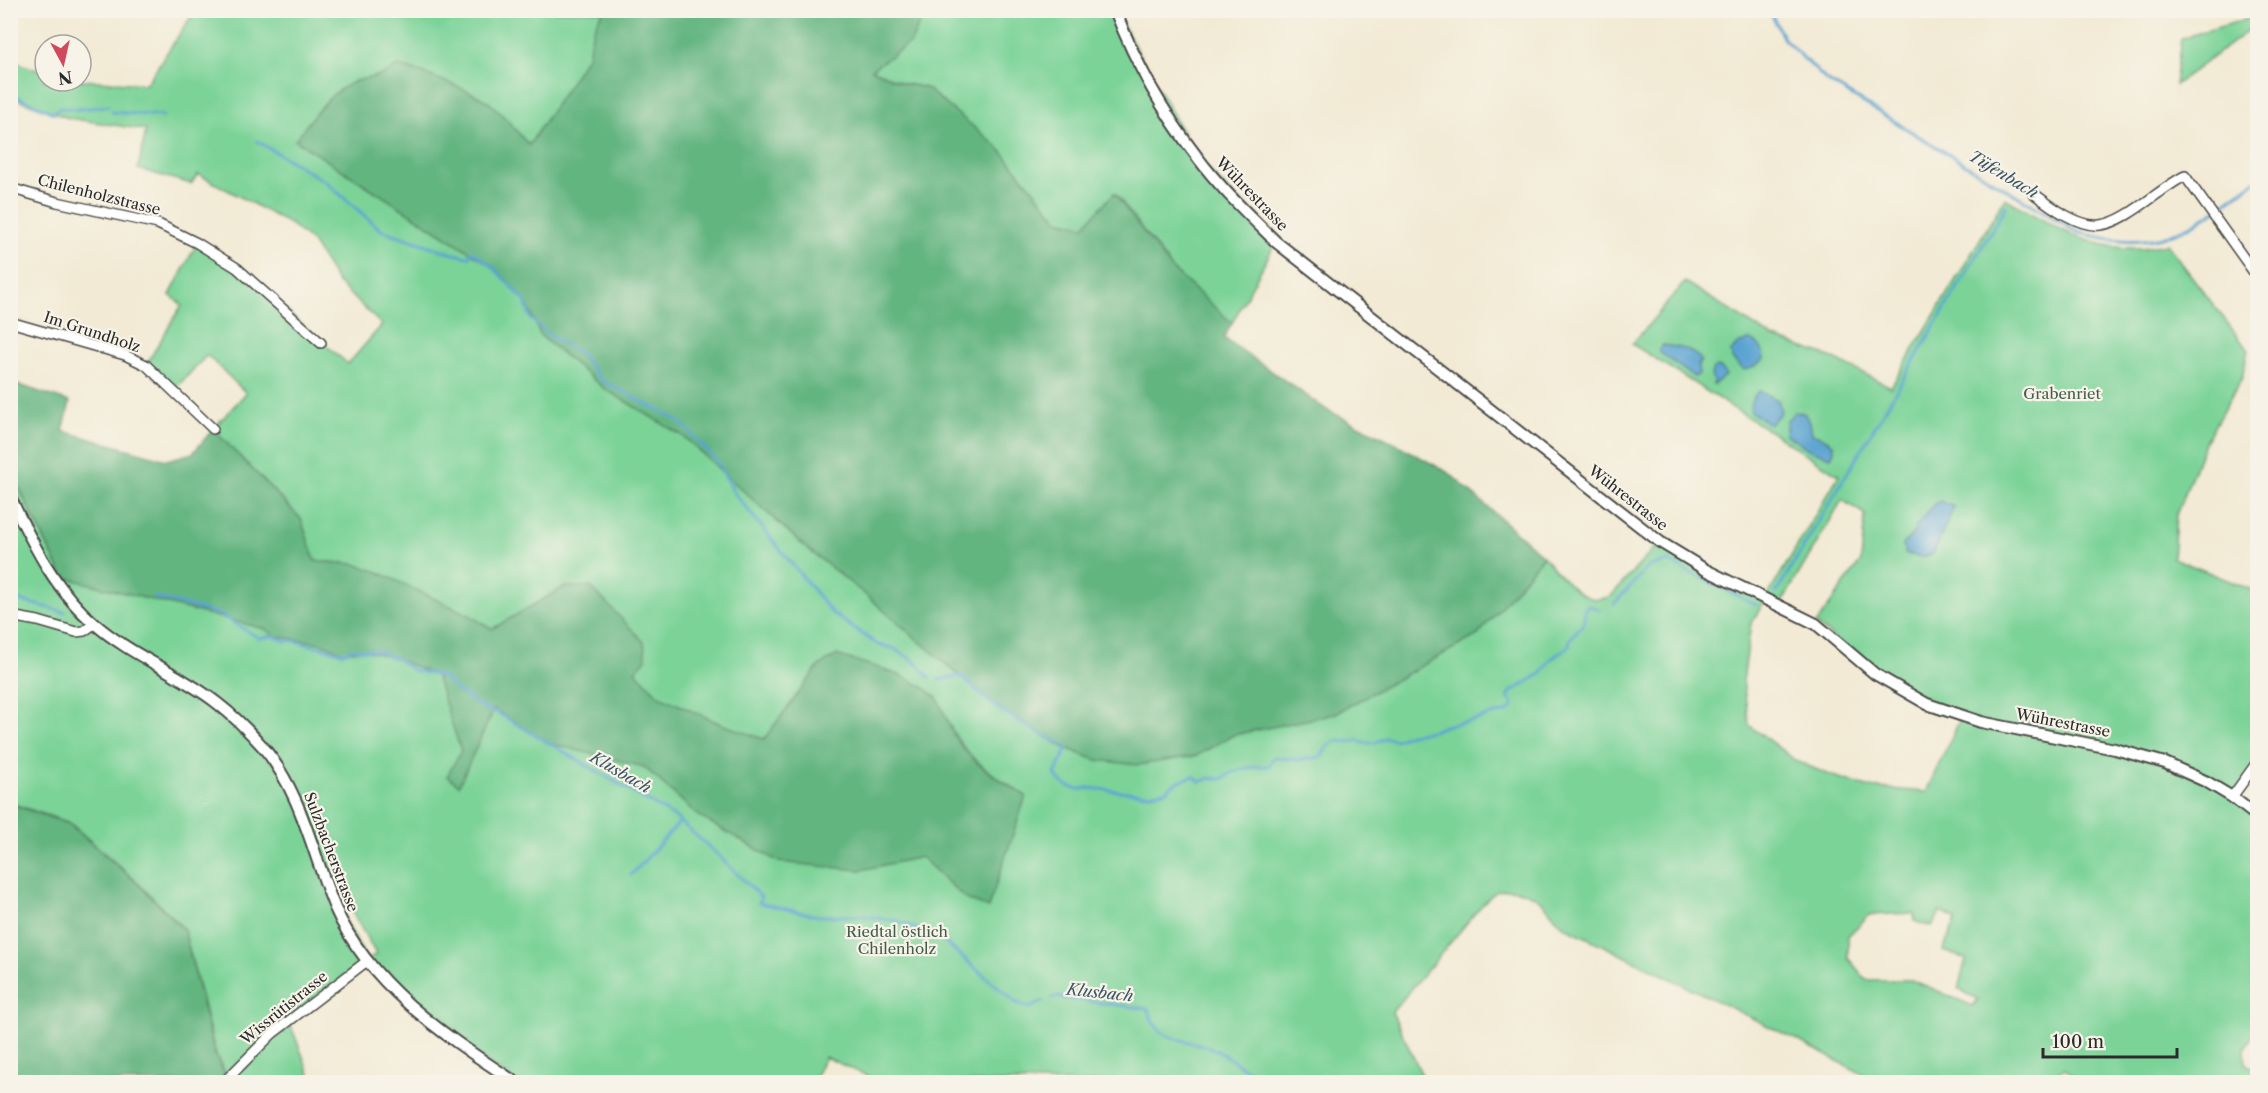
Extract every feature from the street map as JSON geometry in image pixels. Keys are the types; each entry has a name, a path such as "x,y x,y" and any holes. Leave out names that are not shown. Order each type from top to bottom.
{"street":[{"name":"Wührestrasse","path":"1115,10 1152,87 1198,159 1230,196 1276,242 1660,542 1706,570 1816,624 1875,675 1927,704 1981,722 2139,754 2187,772 2232,797 2258,817"},
{"path":"2033,193 2057,210 2079,221 2099,226 2120,219 2185,176 2258,278"},
{"name":"Chilenholzstrasse","path":"10,188 57,202 158,224 197,243 237,268 321,344"},
{"name":"Im Grundholz","path":"10,322 125,355 146,365 213,429"},
{"name":"Sulzbacherstrasse","path":"10,496 51,575 94,624 139,656 216,702 246,728 265,749 283,775 296,800 336,909 367,961 411,1007 515,1083"},
{"path":"10,616 76,632 84,631 94,624"},
{"path":"2232,797 2258,761"},
{"name":"Wissrütistrasse","path":"224,1083 272,1034 367,961"}],"green space":[{"path":"769,10 925,11 911,42 872,69 902,83 926,88 998,147 1058,220 1084,226 1114,193 1173,270 1232,323 1224,338 1327,410 1391,441 1449,473 1543,556 1478,635 1334,714 1233,735 1196,756 1138,765 1096,760 1063,747 996,707 867,596 804,546 683,436 605,389 541,336 525,301 492,266 295,140 336,92 354,82 382,75 397,66 458,87 488,102 529,145 589,54 593,31 604,11 749,11 759,15"},
{"path":"195,11 604,11 593,31 589,54 529,146 488,101 389,74 355,81 295,140 492,266 525,301 541,336 605,389 683,436 804,546 867,596 996,707 1196,756 1233,735 1334,714 1478,635 1543,556 1573,588 1581,594 1600,599 1611,596 1660,542 1766,599 1839,475 1632,344 1685,282 1772,337 1830,357 1891,387 2005,198 2069,233 2103,245 2146,248 2167,244 2248,350 2242,378 2206,440 2176,515 2173,558 2257,592 2257,761 2232,797 2257,817 2257,1028 2245,1048 2246,1064 2257,1071 2257,1082 2081,1082 2065,1068 2046,1082 1878,1082 1565,927 1539,899 1528,893 1510,889 1494,893 1487,899 1392,1012 1421,1073 1428,1082 881,1082 825,1057 813,1082 515,1082 445,1033 367,961 289,1021 313,1082 223,1082 227,1076 216,1055 184,929 135,880 70,823 11,803 10,471 63,577 378,651 491,698 644,767 700,817 859,870 922,857 966,899 1026,796 971,756 953,731 937,697 819,666 764,740 721,724 659,696 564,587 492,629 467,614 354,564 314,561 301,519 213,429 246,393 207,355 174,390 146,365 182,305 170,295 197,243 237,268 348,364 382,325 338,283 312,242 290,224 198,174 191,184 138,169 146,130 68,118 11,97 11,61 33,68 33,93 93,93 93,81 146,84","holes":["1842,500 1865,514 1861,561 1816,624 1893,686 1961,717 1926,792 1867,787 1830,775 1796,761 1749,725 1743,681 1751,623 1766,599 1780,606","314,846 376,954 367,960 326,884","1940,912 1956,919 1943,951 1966,959 1958,989 1978,999 1973,1006 1912,980 1866,980 1848,958 1848,936 1869,915 1914,913 1914,921 1932,927"]},
{"path":"925,11 1115,11 1198,159 1276,242 1232,323 1173,270 1115,193 1084,226 1058,220 998,147 926,88 902,83 871,69 911,42"},
{"path":"2257,16 2257,24 2175,85 2181,38"},
{"path":"10,363 16,384 70,402 63,431 167,460 193,453 213,429 301,519 315,561 354,564 376,571 467,614 492,629 565,587 591,587 644,642 646,659 635,671 659,696 721,724 764,739 819,666 837,655 888,671 925,688 937,699 955,737 969,755 986,770 1026,796 988,908 966,899 921,857 860,870 779,862 700,817 644,767 548,743 494,709 459,785 447,776 461,751 436,676 380,654 362,650 343,652 320,643 275,636 265,629 63,577 11,471"},
{"path":"11,804 69,824 135,881 184,930 215,1055 226,1077 222,1082 11,1082"}],"water":[{"path":"1750,340 1760,347 1764,359 1752,368 1744,370 1732,359 1731,352 1738,344"},
{"path":"1663,345 1684,349 1697,356 1701,360 1698,366 1699,374 1694,377 1658,351"},
{"path":"1718,367 1726,375 1713,385 1711,375 1713,369"},
{"path":"1759,391 1778,400 1781,412 1770,424 1751,412 1750,406"},
{"path":"1795,412 1804,413 1810,422 1812,434 1833,444 1834,451 1831,457 1810,450 1785,434 1787,420"},
{"path":"1941,501 1954,507 1933,554 1922,557 1905,554 1903,545 1935,503"}],"waterway":[{"name":"Tüfenbach","path":"1769,10 1784,39 1826,80 2077,232 2107,238 2155,239 2194,224 2258,179"},
{"path":"10,93 53,113 60,108 109,106"},
{"path":"112,112 163,116"},
{"path":"257,141 326,182 381,230 454,254 469,257 472,251 492,266 525,301 531,319 550,336 581,354 601,380 679,421 717,461 735,494 832,613 878,645 893,648 913,660 929,677"},
{"path":"1776,593 2006,206"},
{"path":"1614,604 1649,566 1669,562 1756,605"},
{"name":"Klusbach","path":"154,597 219,614 259,638 273,636 285,641 295,641 343,653 353,649 378,651 399,660 412,670 441,676 458,691 485,709 496,712 675,817 761,897 759,903 818,916 864,916 898,921 942,940 1017,1003 1030,1008 1043,1001"},
{"name":"Klusbach","path":"10,598 65,612"},
{"path":"938,680 960,676 996,707 1040,734 1066,746 1067,749 1055,774 1064,784 1078,789 1148,794 1165,791 1179,781 1194,776 1200,782 1210,778 1222,779 1244,769 1269,766 1274,757 1299,760 1321,757 1331,744 1337,741 1358,740 1363,743 1374,743 1386,738 1395,740 1410,734 1432,731 1448,725 1505,713 1511,709 1513,704 1508,697 1511,692 1542,673 1550,660 1570,645 1569,640 1584,623 1585,608 1591,606 1599,610"},
{"path":"631,875 680,822"},
{"name":"Klusbach","path":"1052,998 1148,1009 1153,1022 1166,1035 1216,1050 1264,1082"}],"park label":[{"name":"Grabenriet","path":"2062,394"},
{"name":"Riedtal östlich Chilenholz","path":"897,940"}]}
